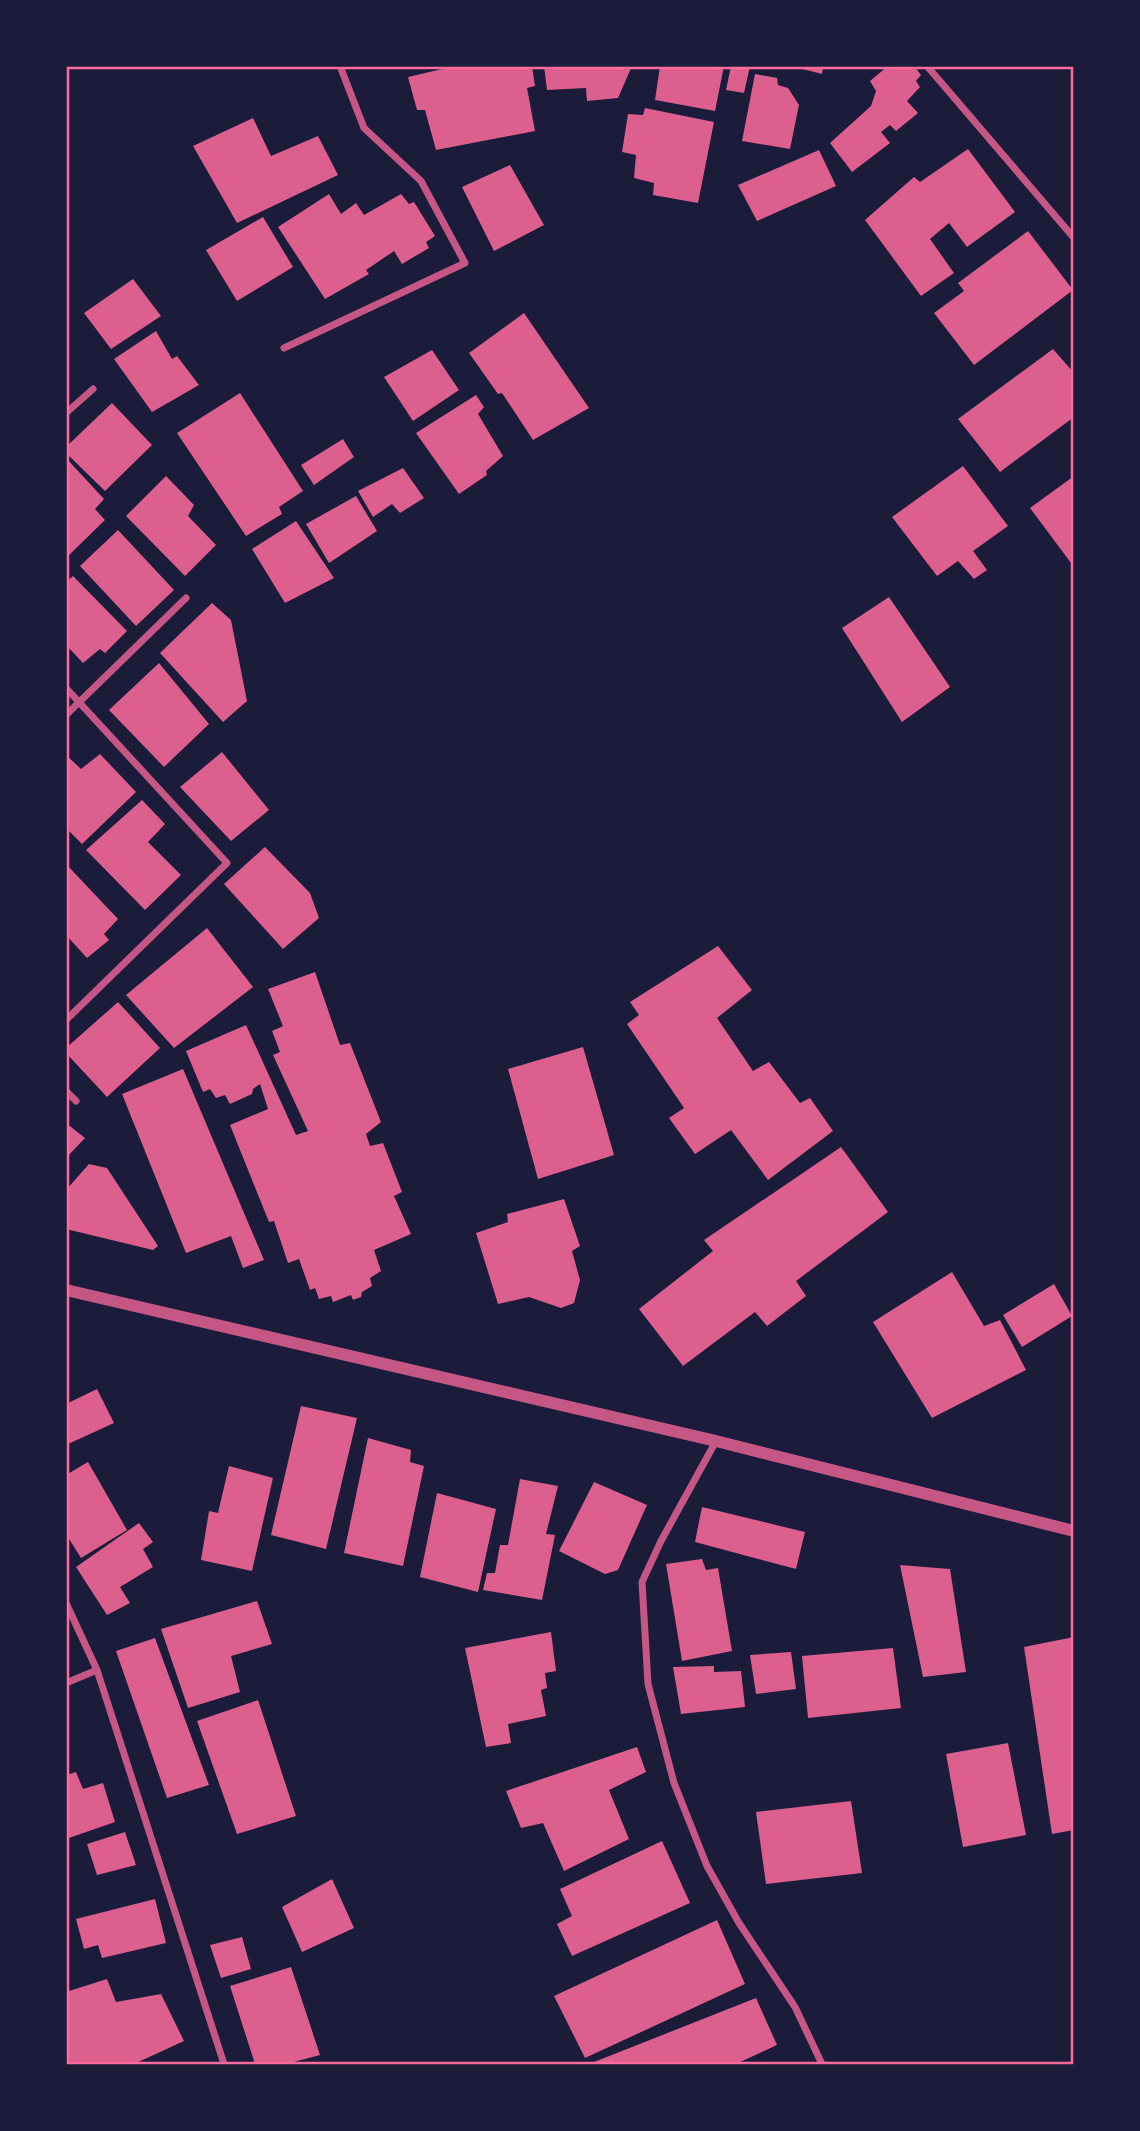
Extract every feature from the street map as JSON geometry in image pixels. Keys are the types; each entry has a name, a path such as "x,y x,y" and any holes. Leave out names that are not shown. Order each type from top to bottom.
{"street":[{"path":"284,348 465,263 421,181 364,128 340,66"},
{"path":"927,66 1073,238"},
{"path":"66,413 93,390"},
{"path":"66,715 186,598"},
{"path":"66,688 227,863 66,1020"},
{"path":"66,1091 76,1101"},
{"path":"66,1290 716,1441 1073,1531"},
{"path":"716,1441 661,1541 642,1582 648,1684 674,1783 707,1866 739,1923 794,2007 822,2064"},
{"path":"66,1604 97,1670 225,2064"},
{"path":"66,1683 97,1670"}],"building":[{"path":"455,66 532,66 535,86 527,88 535,131 436,150 425,110 417,110 408,77"},
{"path":"544,66 632,66 618,98 587,101 586,88 547,90"},
{"path":"660,66 724,66 715,111 655,100"},
{"path":"731,66 750,66 744,93 726,90"},
{"path":"791,66 823,66 822,74"},
{"path":"888,66 914,66 921,75 916,81 920,87 907,101 918,113 896,131 890,125 881,132 890,143 852,172 830,143 871,106 876,91 870,81"},
{"path":"755,74 777,78 778,85 788,88 799,105 790,149 742,141"},
{"path":"645,108 714,122 698,203 653,195 654,183 634,178 636,155 622,152 628,114 643,115"},
{"path":"253,118 271,156 318,136 338,175 237,223 193,146"},
{"path":"968,149 1015,212 967,247 949,223 930,239 954,273 921,296 865,220 914,177 920,182"},
{"path":"819,150 836,186 757,221 738,185"},
{"path":"510,165 544,225 494,251 462,187"},
{"path":"329,194 341,214 356,203 364,215 401,194 409,204 414,202 435,236 426,242 429,248 402,264 394,251 366,270 369,274 325,299 278,227"},
{"path":"263,217 293,267 237,301 206,250"},
{"path":"1028,231 1073,290 974,365 934,313 964,291 958,283"},
{"path":"133,279 161,316 111,349 84,313"},
{"path":"524,313 589,408 533,440 502,393 498,394 469,353"},
{"path":"156,331 172,359 177,356 199,385 152,412 114,359"},
{"path":"1053,349 1074,373 1074,417 1000,472 958,419"},
{"path":"432,350 459,390 413,421 384,377"},
{"path":"240,393 303,491 279,507 282,514 246,536 177,433"},
{"path":"476,395 484,407 478,414 503,456 486,471 487,475 459,494 416,433"},
{"path":"112,403 152,445 105,491 66,453 66,447"},
{"path":"343,439 354,457 314,485 301,465"},
{"path":"66,458 104,499 95,509 105,520 66,558"},
{"path":"963,466 1008,526 973,551 987,570 974,579 958,561 937,576 892,517"},
{"path":"403,468 424,498 400,513 392,504 373,517 358,491"},
{"path":"166,476 194,505 188,516 216,545 185,576 126,516"},
{"path":"1074,476 1074,567 1030,508"},
{"path":"356,496 377,531 329,563 306,524"},
{"path":"296,521 334,578 285,603 252,549"},
{"path":"118,530 174,590 136,626 80,566"},
{"path":"73,576 127,631 105,653 100,649 83,663 66,645 66,582"},
{"path":"889,597 950,687 902,722 842,628"},
{"path":"212,603 231,620 247,701 223,722 160,653"},
{"path":"159,663 209,724 164,767 109,710"},
{"path":"222,752 269,810 231,841 180,787"},
{"path":"100,754 136,792 82,844 66,828 66,755 81,769"},
{"path":"142,800 165,824 148,842 181,875 145,910 86,850"},
{"path":"265,847 310,893 319,918 283,949 224,884"},
{"path":"66,864 118,919 104,934 109,940 87,958 66,935"},
{"path":"207,928 253,987 174,1048 126,995"},
{"path":"718,946 752,990 717,1018 753,1071 769,1062 800,1103 810,1098 833,1131 768,1180 731,1130 695,1154 669,1118 684,1108 627,1024 639,1015 630,1002"},
{"path":"315,972 340,1045 350,1043 381,1122 366,1134 370,1146 383,1143 402,1192 394,1196 411,1234 374,1250 381,1271 370,1278 372,1286 362,1292 361,1297 353,1300 351,1295 333,1302 331,1296 319,1299 315,1288 310,1290 299,1259 288,1263 274,1221 269,1222 230,1125 268,1109 260,1084 253,1089 252,1094 230,1104 225,1095 216,1098 210,1089 203,1092 186,1051 246,1025 296,1135 308,1131 273,1055 280,1052 272,1031 283,1026 268,989"},
{"path":"118,1002 160,1048 107,1097 66,1053 66,1048"},
{"path":"583,1047 614,1155 538,1179 508,1069"},
{"path":"183,1069 264,1260 243,1268 231,1236 186,1253 122,1094"},
{"path":"66,1123 85,1138 66,1158"},
{"path":"841,1147 888,1212 796,1281 806,1296 767,1326 755,1312 683,1366 639,1309 713,1251 704,1240"},
{"path":"89,1164 107,1168 158,1246 153,1250 66,1229 66,1190"},
{"path":"564,1199 580,1246 572,1251 580,1280 574,1303 561,1308 529,1297 498,1304 476,1233 508,1222 507,1214"},
{"path":"952,1272 984,1326 1000,1320 1026,1370 932,1418 873,1322"},
{"path":"1054,1284 1072,1316 1022,1347 1003,1315"},
{"path":"97,1389 114,1423 66,1445 66,1404"},
{"path":"301,1406 357,1418 326,1549 271,1535"},
{"path":"368,1438 411,1450 410,1462 424,1466 403,1566 344,1553"},
{"path":"88,1462 127,1530 81,1558 66,1534 66,1475"},
{"path":"229,1466 273,1478 252,1571 201,1560 209,1511 218,1513"},
{"path":"520,1479 558,1486 546,1534 555,1535 542,1600 483,1590 487,1573 495,1573 500,1545 508,1545"},
{"path":"594,1482 647,1505 618,1570 605,1574 559,1551"},
{"path":"437,1493 496,1509 478,1592 420,1577"},
{"path":"702,1507 805,1532 796,1569 695,1542"},
{"path":"139,1523 153,1542 143,1549 153,1567 120,1587 130,1603 107,1615 76,1567"},
{"path":"702,1559 706,1570 718,1568 732,1651 682,1661 666,1564"},
{"path":"900,1565 950,1569 966,1672 923,1677"},
{"path":"257,1601 272,1644 231,1656 240,1692 188,1708 161,1629"},
{"path":"551,1632 556,1671 545,1673 547,1688 541,1690 546,1716 508,1724 511,1743 486,1747 465,1648"},
{"path":"1074,1637 1074,1830 1052,1834 1024,1647"},
{"path":"155,1638 209,1785 167,1798 116,1651"},
{"path":"893,1648 901,1708 808,1718 802,1656"},
{"path":"791,1652 796,1689 756,1694 750,1655"},
{"path":"714,1666 714,1672 741,1671 745,1707 681,1714 673,1667"},
{"path":"258,1700 296,1816 237,1834 197,1721"},
{"path":"1008,1743 1026,1835 963,1847 946,1754"},
{"path":"637,1747 646,1772 609,1790 629,1839 564,1871 543,1823 521,1828 506,1791"},
{"path":"76,1772 83,1789 103,1783 115,1822 66,1839 66,1775"},
{"path":"851,1801 862,1873 766,1884 756,1812"},
{"path":"125,1832 136,1865 97,1875 87,1844"},
{"path":"662,1841 690,1903 572,1956 557,1924 572,1916 560,1889"},
{"path":"332,1879 354,1928 302,1952 282,1907"},
{"path":"155,1899 166,1943 102,1958 98,1945 84,1949 76,1919"},
{"path":"717,1920 745,1984 585,2058 554,1996"},
{"path":"242,1937 251,1969 221,1978 210,1945"},
{"path":"291,1967 320,2055 286,2064 255,2064 230,1986"},
{"path":"107,1979 116,2002 161,1994 184,2041 134,2064 66,2064 66,1992"},
{"path":"756,1998 777,2045 736,2064 589,2064"}]}
